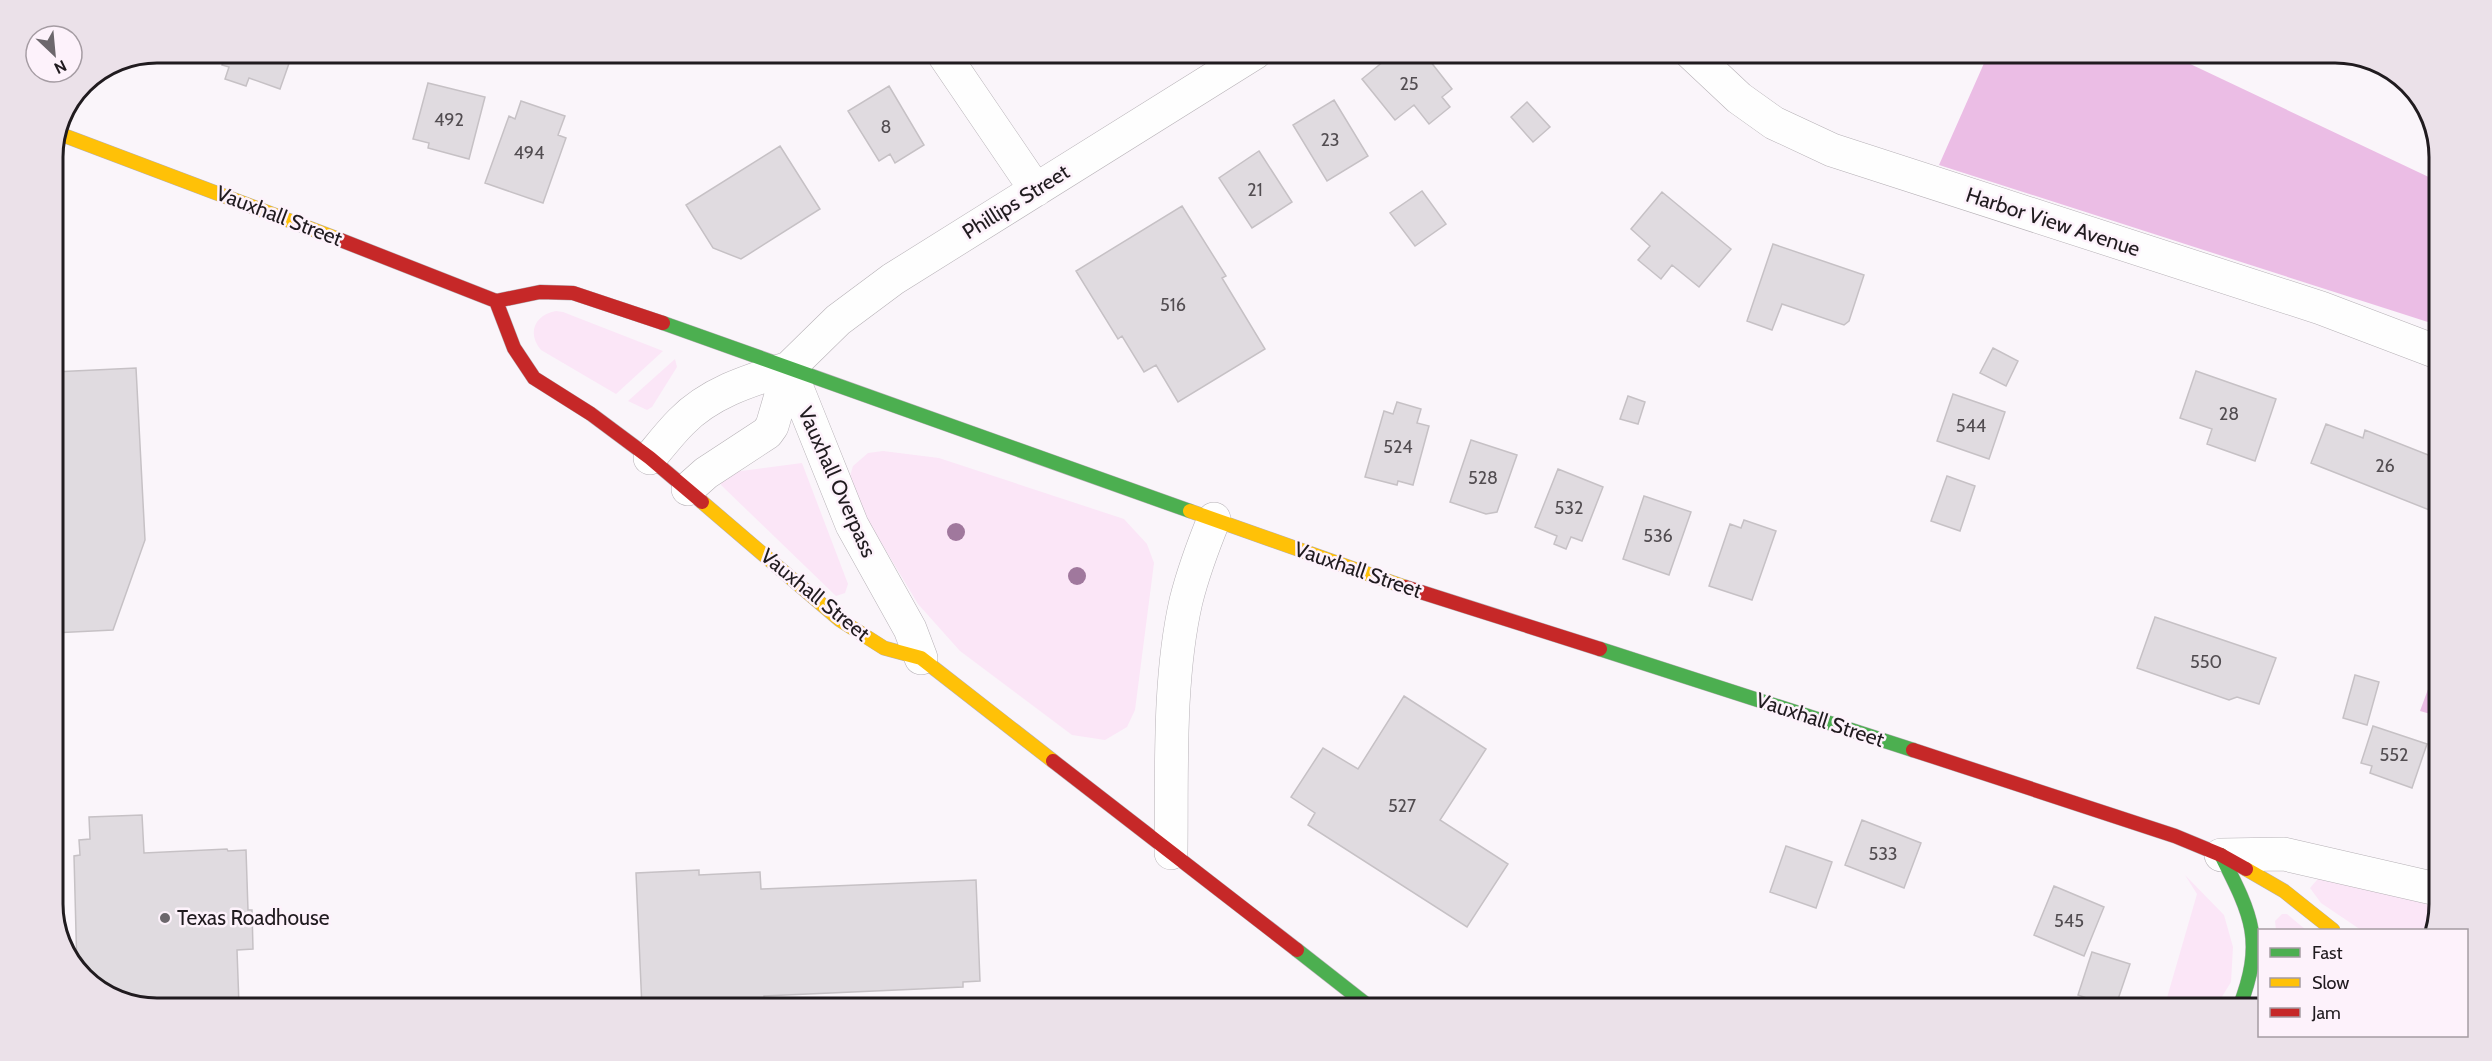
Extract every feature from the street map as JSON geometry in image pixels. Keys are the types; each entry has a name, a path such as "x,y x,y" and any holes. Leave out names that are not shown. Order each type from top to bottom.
{"street":[{"path":"949,63 1036,190"},
{"name":"Phillips Street","path":"650,458 682,421 698,408 729,388 789,368 832,326 893,279 1238,63"},
{"name":"Harbor View Avenue","path":"1702,63 1739,98 1774,123 1832,150 2321,308 2429,349"},
{"name":"Vauxhall Street","path":"65,137 186,180 496,301 545,291 565,291 584,295 1421,592 2086,806 2221,855 2284,854 2429,887"},
{"name":"Vauxhall Street","path":"496,301 514,348 534,378 591,414 650,458 840,620 884,648 921,658 1358,998"},
{"name":"Phillips Street","path":"688,489 706,472 766,433 771,426 789,368"},
{"name":"Vauxhall Overpass","path":"789,368 852,525 910,629 921,658"},
{"path":"1171,853 1172,744 1178,643 1186,601 1199,555 1214,519"},
{"path":"2221,855 2284,891 2332,929"},
{"path":"2221,855 2249,912 2256,944 2248,987 2243,998"}],"shaded area":[{"path":"1984,63 2188,63 2429,177 2429,322 1939,165"},
{"path":"556,311 663,351 616,394 541,350 534,338 535,326 542,317"},
{"path":"675,359 677,367 652,407 647,410 628,401"},
{"path":"883,451 939,458 1124,519 1147,544 1154,563 1135,710 1127,727 1105,740 1072,735 960,651 918,604 870,524 850,476 853,466 868,453"},
{"path":"802,463 848,584 845,593 836,596 721,485 720,481 726,473"},
{"path":"2429,687 2429,714 2420,711"},
{"path":"2323,873 2429,905 2425,929 2360,929 2321,903 2310,888"},
{"path":"2185,875 2224,915 2233,947 2231,982 2221,998 2167,998 2197,894"},
{"path":"2282,914 2287,914 2305,929 2276,929 2275,921"}],"building":[{"path":"223,63 289,63 280,89 249,78 246,86 225,79 229,67 222,65"},
{"path":"1382,63 1432,63 1452,89 1442,97 1450,107 1429,124 1414,105 1395,120 1362,79"},
{"path":"428,83 485,97 469,159 428,148 429,143 413,139"},
{"path":"889,86 924,145 895,163 890,154 879,161 848,111"},
{"path":"1334,100 1368,156 1327,181 1293,125"},
{"path":"521,101 565,116 558,135 566,138 543,203 485,183 509,116 515,119"},
{"path":"1527,102 1550,127 1533,142 1511,117"},
{"path":"780,146 820,209 741,259 713,248 686,205"},
{"path":"1259,151 1292,202 1252,228 1219,178"},
{"path":"1422,191 1446,224 1415,246 1390,213"},
{"path":"1662,192 1731,249 1699,287 1672,265 1661,279 1638,260 1650,246 1631,229"},
{"path":"1182,206 1226,276 1222,278 1265,349 1178,402 1156,365 1144,372 1122,336 1118,339 1076,271"},
{"path":"1773,244 1864,275 1849,321 1844,325 1782,304 1772,330 1747,321"},
{"path":"1993,348 2018,361 2006,386 1980,373"},
{"path":"136,368 145,540 113,630 63,632 63,372"},
{"path":"2196,371 2276,399 2255,461 2207,444 2212,429 2180,418"},
{"path":"1953,394 2005,412 1989,459 1937,441"},
{"path":"1628,396 1645,402 1638,424 1620,419"},
{"path":"1397,402 1421,409 1417,423 1429,426 1413,485 1398,481 1397,485 1365,477 1384,411 1393,414"},
{"path":"2326,424 2363,438 2365,430 2429,455 2429,510 2311,463"},
{"path":"1471,440 1517,455 1497,512 1486,514 1450,502"},
{"path":"1558,469 1603,487 1582,541 1571,537 1566,549 1554,544 1557,536 1535,527"},
{"path":"1947,476 1975,486 1960,531 1931,521"},
{"path":"1644,496 1691,512 1669,575 1623,559"},
{"path":"1744,520 1776,531 1752,600 1709,586 1730,524 1741,528"},
{"path":"2155,617 2276,658 2259,704 2237,697 2229,700 2137,668"},
{"path":"2355,675 2379,682 2367,725 2343,718"},
{"path":"1404,696 1486,749 1440,820 1508,864 1467,927 1308,825 1315,813 1291,797 1323,748 1358,769"},
{"path":"2373,726 2427,744 2412,788 2370,773 2372,766 2361,763"},
{"name":"Texas Roadhouse","path":"142,815 144,853 246,850 248,910 252,910 253,949 237,950 239,998 138,996 121,991 90,971 77,952 74,856 80,855 79,840 90,839 89,817"},
{"path":"1862,820 1921,843 1904,888 1845,865"},
{"path":"1786,846 1832,862 1816,908 1770,892"},
{"path":"699,870 699,875 760,872 761,889 976,880 980,981 963,982 963,987 764,996 764,998 642,998 636,873"},
{"path":"2054,886 2104,907 2084,956 2034,935"},
{"path":"2092,952 2130,964 2118,998 2087,998 2078,995"}],"traffic: fast":[{"path":"663,323 1190,511"},
{"path":"1600,649 1913,750"},
{"path":"2221,855 2241,895 2251,929 2252,964 2242,998"},
{"path":"1297,950 1358,998"}],"traffic: slow":[{"path":"65,136 338,239"},
{"path":"702,502 840,620 884,648 921,658 1053,761"},
{"path":"1190,511 1405,587"},
{"path":"2246,869 2284,891 2332,929"}],"traffic: jam":[{"path":"338,239 496,301 540,292 573,293 663,323"},
{"path":"496,301 514,348 534,378 591,414 650,458 702,502"},
{"path":"1405,587 1600,649"},
{"path":"1913,750 2175,836 2221,855 2246,869"},
{"path":"1053,761 1297,950"}],"place":[{"name":"Texas Roadhouse","path":"165,918"}]}
